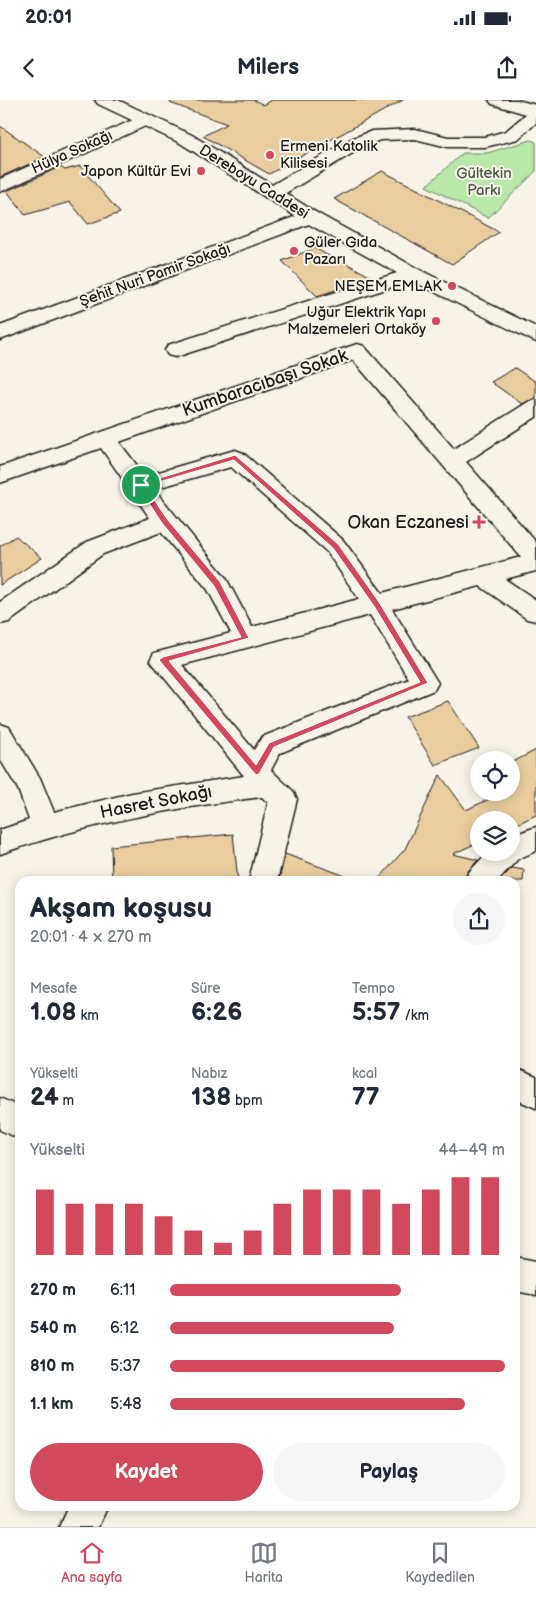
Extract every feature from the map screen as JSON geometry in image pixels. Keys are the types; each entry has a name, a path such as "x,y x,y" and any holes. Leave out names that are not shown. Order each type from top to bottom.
{"street":[{"name":"Dereboyu Caddesi","path":"104,100 186,139 310,218 413,274 536,335"},
{"path":"272,193 357,143 378,135 415,134 448,142 485,142 512,135 536,112 498,100"},
{"name":"Hülya Sokağı","path":"0,186 144,120"},
{"name":"Şehit Nuri Pamir Sokağı","path":"0,333 310,218"},
{"path":"175,350 413,274"},
{"name":"Kumbaracıbaşı Sokak","path":"0,475 357,351 536,558"},
{"path":"452,461 536,407"},
{"path":"105,438 141,485 164,521 217,584 246,638"},
{"path":"141,485 235,458 335,546 376,604 424,683 271,745 262,778"},
{"path":"0,615 95,548 164,521"},
{"path":"264,876 284,799 262,778 163,660 536,562"},
{"path":"483,576 536,612"},
{"path":"0,735 30,786 45,825"},
{"name":"Hasret Sokağı","path":"0,842 45,825 262,778"},
{"path":"520,845 536,839"},
{"path":"484,876 499,861"},
{"path":"520,1085 536,1093"},
{"path":"0,1114 15,1121"},
{"path":"520,1275 536,1278"},
{"path":"78,1527 86,1511"}],"green space":[{"name":"Gültekin Parkı","path":"531,140 536,142 536,171 488,218 426,186 463,153 487,153"}],"building":[{"name":"Ermeni Katolik Kilisesi","path":"171,100 254,100 264,105 272,100 403,100 269,174 203,136 227,124 170,103"},
{"path":"0,126 45,157 0,177"},
{"path":"80,166 120,213 88,224 70,202 25,215 7,191 60,167 65,170"},
{"path":"382,171 499,232 452,264 334,199"},
{"path":"315,248 373,278 317,296 282,261"},
{"path":"515,368 536,382 536,398 522,404 491,382"},
{"path":"16,536 42,558 0,585 0,546"},
{"path":"448,701 479,748 435,765 405,717"},
{"path":"536,750 536,815 520,823 520,811 470,811 470,846 453,854 470,858 470,861 477,861 466,876 381,876 405,849 440,775 466,810 485,801 520,801 520,758"},
{"path":"233,834 237,876 112,876 111,846"},
{"path":"285,854 346,876 280,876"},
{"path":"512,868 524,870 523,881 520,881 520,876 504,876"}],"place":[{"name":"Ermeni Katolik Kilisesi","path":"270,155"},
{"name":"Japon Kültür Evi","path":"201,171"},
{"name":"Güler Gıda Pazarı","path":"294,251"},
{"name":"NEŞEM EMLAK","path":"452,286"},
{"name":"Uğur Elektrik Yapı Malzemeleri Ortaköy","path":"436,321"},
{"name":"Okan Eczanesi","path":"479,522"}],"route":[{"path":"235,458 335,546 376,604 424,683 271,745 256,772 163,660 246,638 217,584 164,521 141,485 235,458"}]}
